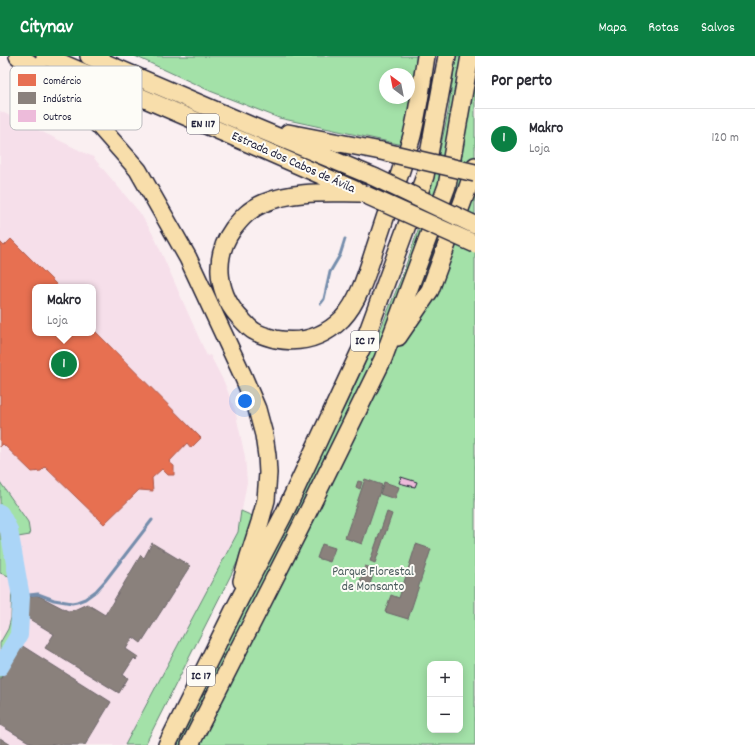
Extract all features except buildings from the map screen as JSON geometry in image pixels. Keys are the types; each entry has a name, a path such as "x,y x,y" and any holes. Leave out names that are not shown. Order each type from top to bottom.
{"highway":[{"path":"18,56 33,66"},
{"name":"Estrada dos Cabos de Ávila","path":"45,56 68,66"},
{"name":"Estrada dos Cabos de Ávila","path":"89,56 112,66"},
{"path":"363,194 326,193 292,195 264,203 255,207 243,216 227,238 222,253 220,268 222,285 226,299 238,316 254,331 269,338 286,341 300,341 317,337 342,319 352,307 363,283 413,131 426,56"},
{"name":"IC 17","path":"167,745 235,608 284,514 363,346 425,176 447,56"},
{"name":"IC 17","path":"190,745 384,358 447,186 470,56"},
{"name":"Estrada dos Cabos de Ávila","path":"142,79 254,127"},
{"name":"Estrada dos Cabos de Ávila","path":"142,98 363,194"},
{"path":"254,127 381,151 475,173"},
{"name":"EN 117","path":"254,127 374,177 475,225"},
{"path":"102,130 138,170 188,258 257,409 264,435 267,456 268,473 266,500 248,556 235,608"},
{"path":"384,358 430,290 475,166"},
{"name":"EN 117","path":"363,194 475,244"},
{"name":"EN 117","path":"423,200 475,212"}],"shaded area":[{"path":"0,111 10,116 10,130 38,130 93,157 140,213 154,236 207,356 210,355 224,382 235,410 245,457 247,482 238,532 125,745 0,745"}],"green space":[{"path":"135,56 417,56 415,69 379,68 379,104 409,104 403,145 279,118 210,91"},
{"name":"Parque Florestal de Monsanto","path":"456,56 475,56 475,745 176,745 347,402 383,323 402,276 434,177 448,113"},
{"path":"0,482 28,522 30,535 18,537 24,589 27,588 25,639 0,679 0,643 8,629 11,618 12,582 9,576 0,573"},
{"path":"241,511 255,517 249,537 240,557 145,745 125,745 238,532"}],"waterway":[{"path":"321,303 324,299 330,272 340,255 345,239"},
{"path":"0,513 9,530 21,597 19,635 0,667"},
{"path":"21,597 38,594 54,600 72,603 85,599 96,591 105,581 152,520"}],"place":[{"name":"Makro","path":"64,364"}]}
